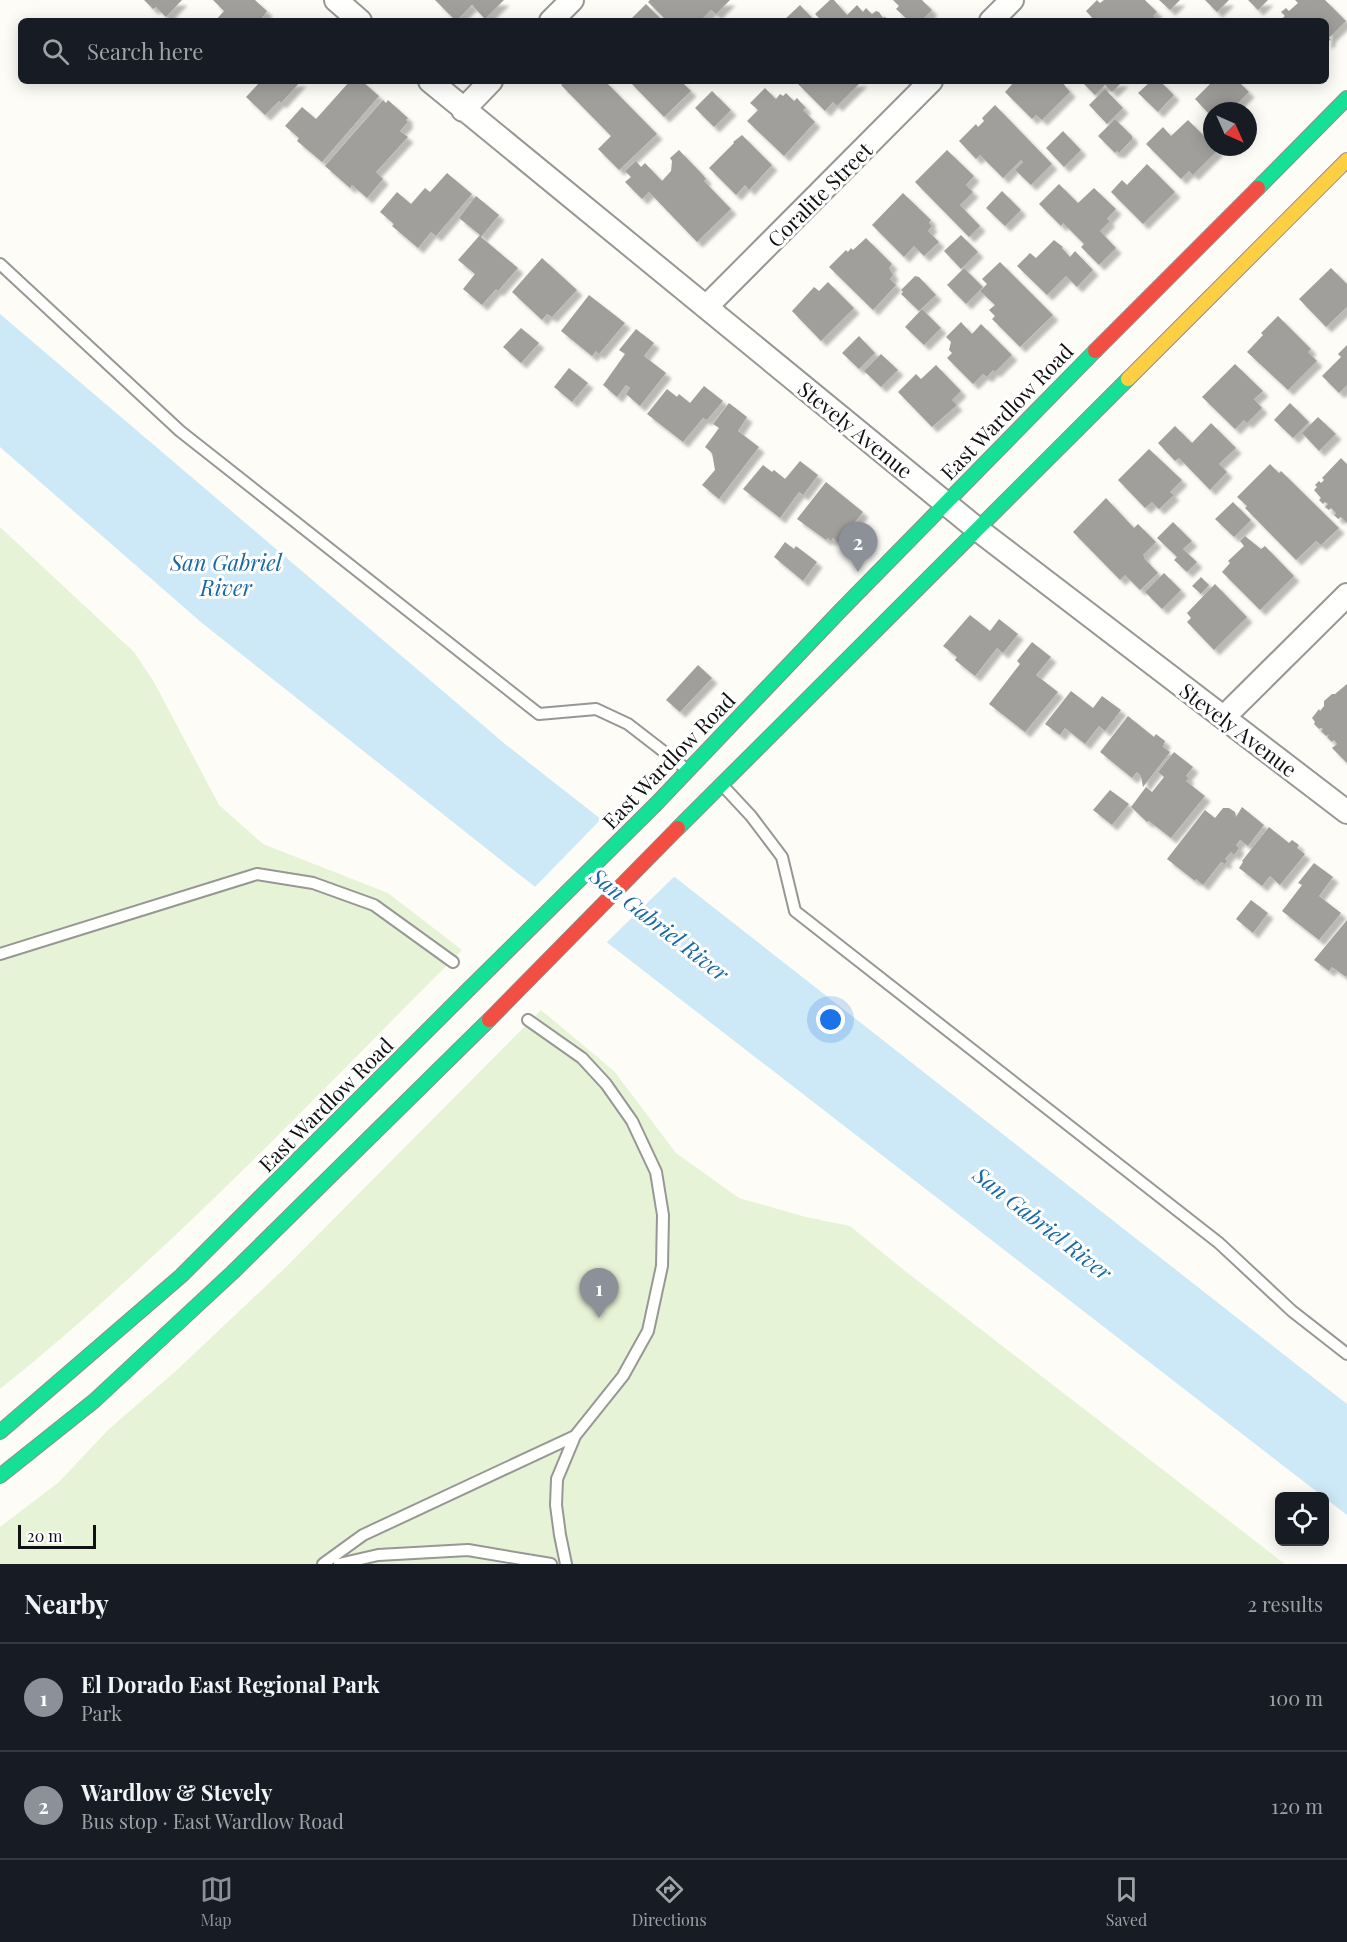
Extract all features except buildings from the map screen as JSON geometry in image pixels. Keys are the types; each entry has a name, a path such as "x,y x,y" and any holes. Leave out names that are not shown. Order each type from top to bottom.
{"main road":[{"name":"East Wardlow Road","path":"0,1432 181,1276 656,804 840,610 1086,359 1347,98"},
{"path":"0,1476 94,1401 224,1281 489,1020 678,828 1347,160"}],"street":[{"path":"336,0 357,18"},
{"path":"554,18 572,0"},
{"path":"994,18 1012,0"},
{"name":"Stevely Avenue","path":"433,84 977,529 1347,812"},
{"path":"463,110 488,84"},
{"name":"Coralite Street","path":"706,307 928,84"},
{"path":"1224,717 1347,594"}],"lane":[{"path":"0,264 180,431 539,714 596,709 628,724 688,771"},
{"path":"722,784 782,856 795,911 1219,1243 1292,1311 1347,1354"},
{"path":"0,954 257,874 313,883 374,904 453,962"},
{"path":"528,1020 582,1058 606,1084 632,1120 656,1172 663,1215 662,1266 648,1331 623,1376 574,1436 556,1479 556,1505 566,1564"},
{"path":"323,1564 363,1535 574,1436"},
{"path":"339,1564 378,1555 468,1550 551,1564"}],"green space":[{"path":"0,527 134,652 154,682 219,805 263,844 388,893 462,950 294,1120 180,1231 61,1338 0,1389"},
{"path":"541,1010 614,1071 676,1153 739,1198 806,1217 850,1226 1285,1564 0,1564 0,1527 59,1482 108,1430 178,1369 285,1268"}],"water":[{"name":"San Gabriel River","path":"0,314 505,744 1347,1404 1347,1515 1329,1501 1329,1492 1317,1492 516,872 202,623 0,447"}],"pier":[{"path":"603,817 676,875 605,944 533,889"}],"traffic: fast":[{"path":"1258,188 1347,98"},
{"path":"656,804 840,611 1095,351"},
{"path":"678,828 1128,379"},
{"path":"468,990 656,804"},
{"path":"0,1432 181,1276 468,990"},
{"path":"0,1476 94,1401 232,1273 489,1020"}],"traffic: slow":[{"path":"1128,379 1347,160"}],"traffic: jam":[{"path":"1095,351 1258,188"},
{"path":"489,1020 678,828"}],"place":[{"name":"Wardlow & Stevely","path":"858,572"},
{"name":"El Dorado East Regional Park","path":"599,1318"}]}
